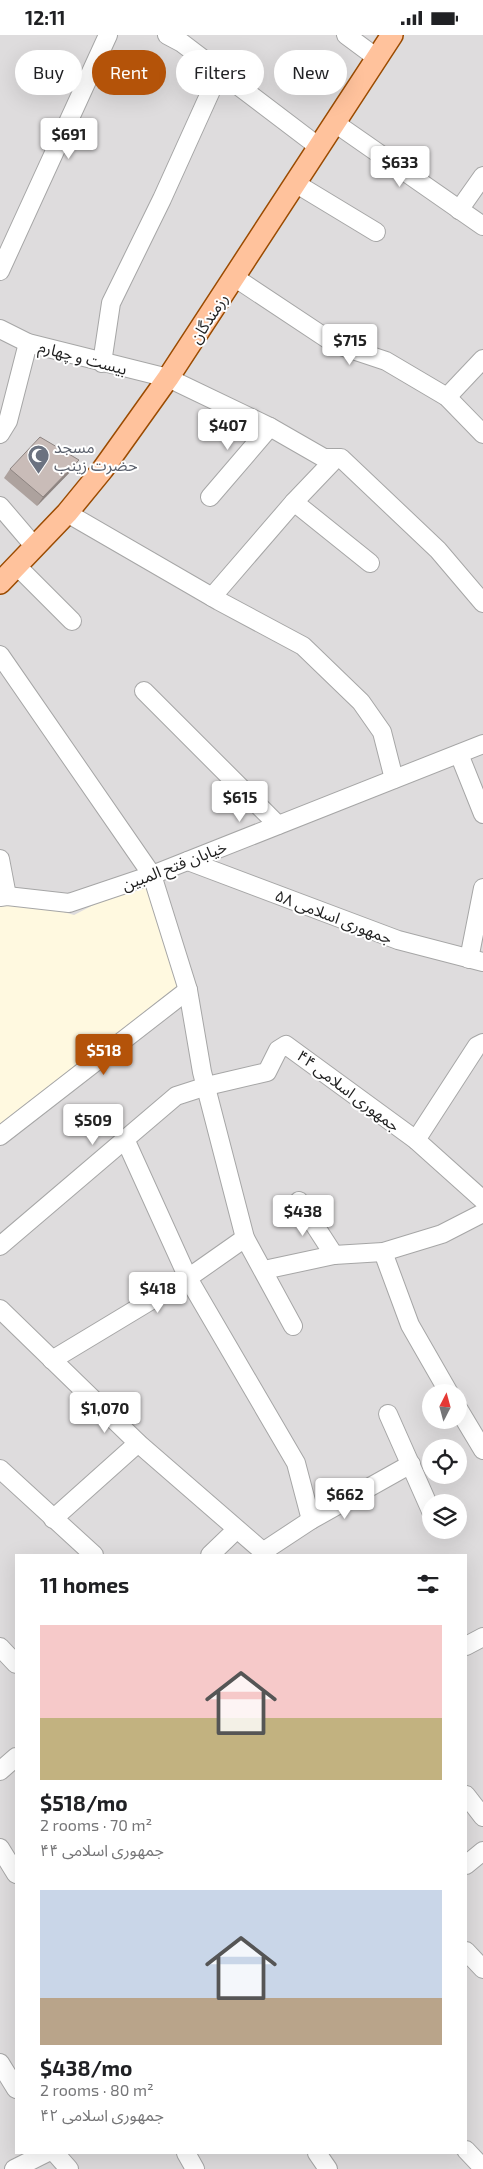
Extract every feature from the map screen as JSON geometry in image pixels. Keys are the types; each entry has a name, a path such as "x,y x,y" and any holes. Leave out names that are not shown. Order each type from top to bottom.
{"main road":[{"name":"رزمندگان","path":"0,583 67,513 103,469 168,379 392,35"}],"street":[{"path":"0,271 108,35"},
{"path":"167,35 191,50"},
{"path":"346,35 377,58"},
{"path":"102,363 111,303 162,199 209,95"},
{"path":"249,95 319,147"},
{"path":"335,123 483,226"},
{"path":"460,210 483,176"},
{"path":"295,183 376,232"},
{"path":"234,277 335,344 386,361 447,397 483,434"},
{"name":"بیست و چهارم","path":"0,329 28,343 168,379 270,427 324,458 341,458 438,550 483,603"},
{"path":"0,434 8,421 28,343"},
{"path":"447,397 483,359"},
{"path":"210,497 270,427"},
{"path":"212,597 294,502 336,458"},
{"path":"294,502 370,563"},
{"path":"0,506 35,547"},
{"path":"67,513 212,597 303,646 361,702 382,732 394,779"},
{"path":"16,566 72,621"},
{"path":"0,655 152,875 188,990 202,1072 245,1238 293,1326"},
{"path":"144,691 278,825"},
{"name":"خیابان فتح المبین","path":"4,896 69,903 152,875 483,744"},
{"path":"459,753 483,814"},
{"path":"0,859 4,896"},
{"name":"جمهوری اسلامی ۵۸","path":"188,861 398,940 476,960"},
{"path":"476,960 483,888"},
{"path":"0,1137 188,990"},
{"path":"416,1140 477,1046 483,1043"},
{"name":"جمهوری اسلامی ۴۴","path":"207,1086 267,1072 278,1050 286,1045 416,1140 483,1200"},
{"path":"0,1246 176,1096 207,1086"},
{"path":"126,1139 188,1278 296,1463 310,1520"},
{"path":"300,1201 334,1255"},
{"path":"264,1270 334,1255 383,1252 442,1234 483,1213"},
{"path":"52,1360 188,1278 245,1238"},
{"path":"383,1252 410,1325 444,1384"},
{"path":"2,1315 138,1443 236,1530 265,1553 310,1520 411,1464"},
{"path":"388,1414 424,1494"},
{"path":"468,1425 483,1450"},
{"path":"53,1519 138,1443"},
{"path":"0,1469 93,1554"},
{"path":"211,1554 236,1530"},
{"path":"467,1646 483,1638"},
{"path":"0,1647 15,1663"},
{"path":"0,1771 15,1758"},
{"path":"467,1796 483,1817"},
{"path":"0,1847 15,1872"},
{"path":"467,1864 483,1851"},
{"path":"467,1952 483,1969"},
{"path":"0,2063 15,2087"},
{"path":"467,2150 483,2168"},
{"path":"14,2169 44,2154"},
{"path":"56,2154 68,2169"},
{"path":"187,2154 195,2169"},
{"path":"318,2154 328,2169"}],"shaded area":[{"path":"0,35 483,35 483,2169 0,2169"},
{"path":"152,875 188,990 0,1128 0,897 7,896 74,915"}],"building":[{"name":"مسجد حضرت زینب","path":"40,437 79,460 43,497 10,469"}],"place":[{"name":"مسجد حضرت زینب","path":"38,474"}]}
